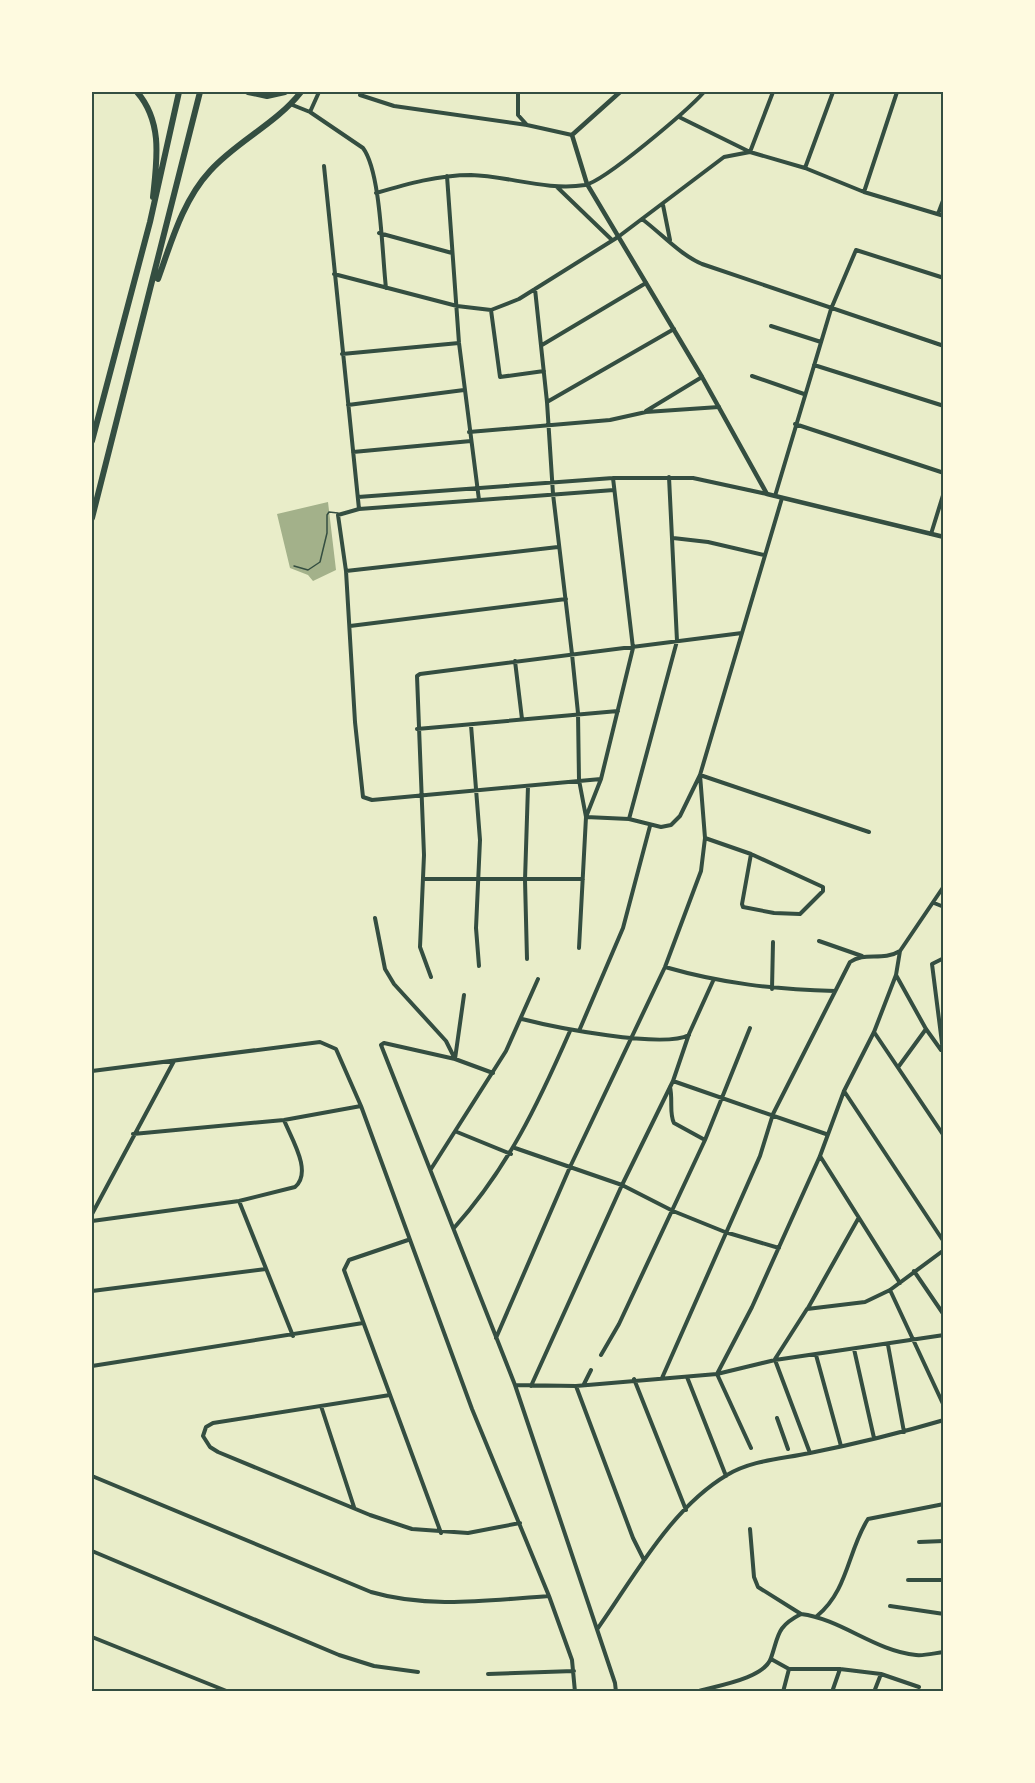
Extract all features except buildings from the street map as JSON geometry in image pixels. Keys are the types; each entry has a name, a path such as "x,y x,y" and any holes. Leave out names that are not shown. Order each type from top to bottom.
{"highway":[{"path":"137,92 151,115 156,137 150,222"},
{"path":"92,441 150,222 179,92"},
{"path":"92,518 200,92"},
{"path":"248,92 267,96 285,92"},
{"path":"146,311 178,225 202,181 218,163 290,104 301,92"}],"street":[{"path":"310,112 319,92"},
{"path":"518,92 518,115 527,125"},
{"path":"620,92 572,135 588,184 702,377 767,494"},
{"path":"376,193 447,176 472,175 556,186 588,184 680,117 704,92"},
{"path":"750,152 773,92"},
{"path":"805,168 833,92"},
{"path":"864,192 897,92"},
{"path":"360,95 394,106 527,125 572,135"},
{"path":"290,104 310,112 363,148 370,159 386,288"},
{"path":"680,117 750,152 805,168 864,192 941,215 944,198"},
{"path":"334,274 457,306 491,310 535,289 618,237 724,157 750,152"},
{"path":"324,166 359,509"},
{"path":"447,176 459,343 479,500"},
{"path":"556,186 612,240"},
{"path":"663,205 670,240"},
{"path":"642,219 670,240 679,250 702,264 944,346"},
{"path":"379,233 452,253"},
{"path":"775,496 831,309 856,250 944,278"},
{"path":"542,345 646,283"},
{"path":"535,289 542,345 558,546 573,654 578,712 579,780 586,817 579,948"},
{"path":"491,310 501,377 544,371"},
{"path":"771,326 821,342"},
{"path":"547,402 674,329"},
{"path":"342,354 459,343"},
{"path":"814,365 944,406"},
{"path":"752,376 804,394"},
{"path":"646,412 702,377"},
{"path":"348,405 464,390"},
{"path":"469,432 610,420 646,412 719,407"},
{"path":"795,424 944,474"},
{"path":"353,452 471,441"},
{"path":"629,819 677,641 669,477"},
{"path":"586,817 601,779 633,648 613,478"},
{"path":"358,497 552,481 693,478 944,537"},
{"path":"601,779 372,800 363,797 346,571 338,513 359,509 614,490"},
{"path":"931,534 944,492"},
{"path":"586,817 629,819 650,826 671,825 680,816 700,775 782,498"},
{"path":"673,538 708,542 764,555"},
{"path":"346,571 558,546"},
{"path":"350,626 566,599"},
{"path":"431,977 420,947 423,879 417,676 515,661 742,633"},
{"path":"515,661 522,719"},
{"path":"417,729 578,712 618,711"},
{"path":"471,724 477,792 479,878 476,928 479,966"},
{"path":"700,775 869,832"},
{"path":"495,1340 570,1167 664,967 701,871 705,838 700,775"},
{"path":"527,959 525,880 528,786"},
{"path":"579,1031 623,928 650,826"},
{"path":"705,838 751,854 823,887 823,891 800,914 774,913 743,907 751,854"},
{"path":"423,879 583,879"},
{"path":"717,1374 779,1248 820,1156 826,1134 844,1091 874,1032 896,975 900,951 944,886"},
{"path":"934,903 944,907"},
{"path":"375,918 385,969 394,984 446,1041 455,1059"},
{"path":"819,941 862,956 885,958 900,951"},
{"path":"772,988 773,942"},
{"path":"662,1378 760,1156 773,1114 820,1026 850,962 862,956"},
{"path":"943,1052 932,964 944,958"},
{"path":"664,967 713,981 772,988 835,991"},
{"path":"896,975 926,1029 943,1052"},
{"path":"431,1170 493,1073 522,1019 538,979"},
{"path":"531,1386 622,1185 673,1082 689,1034 713,981"},
{"path":"455,1059 464,995"},
{"path":"522,1019 570,1031 672,1040 689,1034"},
{"path":"601,1355 619,1324 673,1211 724,1097 750,1028"},
{"path":"899,1066 926,1029"},
{"path":"454,1228 482,1197 515,1148 570,1031"},
{"path":"874,1032 944,1136"},
{"path":"92,1071 320,1042 336,1049 361,1106 408,1240 472,1409 549,1596 574,1671 575,1692"},
{"path":"493,1073 455,1059 384,1043 381,1045 381,1050 454,1228 495,1340 515,1385 616,1692"},
{"path":"92,1214 174,1060"},
{"path":"673,1082 724,1097 826,1134"},
{"path":"670,1086 673,1098 671,1119 674,1123 705,1140"},
{"path":"844,1091 944,1242"},
{"path":"133,1134 284,1120 361,1106"},
{"path":"92,1221 238,1201 295,1187 302,1181 304,1172 284,1120"},
{"path":"457,1132 511,1154"},
{"path":"515,1148 622,1185 673,1211 725,1232 779,1248"},
{"path":"820,1156 900,1283"},
{"path":"238,1201 293,1336"},
{"path":"775,1360 858,1219"},
{"path":"408,1240 348,1260 345,1277 441,1533"},
{"path":"807,1309 865,1302 890,1290 944,1250"},
{"path":"92,1291 266,1269"},
{"path":"914,1271 944,1315"},
{"path":"890,1290 944,1406"},
{"path":"92,1366 293,1336 363,1323"},
{"path":"515,1385 576,1386 634,1379 717,1374 775,1360 944,1335"},
{"path":"888,1345 904,1432"},
{"path":"854,1349 874,1438"},
{"path":"816,1355 842,1446"},
{"path":"775,1360 810,1453"},
{"path":"584,1385 591,1370"},
{"path":"717,1374 751,1448"},
{"path":"687,1377 726,1476"},
{"path":"634,1379 686,1510"},
{"path":"576,1386 633,1538 644,1560"},
{"path":"390,1395 213,1423 206,1427 204,1436 210,1447 218,1452 390,1523 441,1533 491,1530 520,1523"},
{"path":"321,1406 354,1508"},
{"path":"777,1418 788,1449"},
{"path":"597,1629 677,1516 709,1487 726,1476 762,1461 842,1446 944,1420"},
{"path":"92,1476 371,1592 391,1598 437,1603 549,1596"},
{"path":"817,1616 828,1607 841,1585 868,1519 944,1504"},
{"path":"750,1529 754,1577 758,1587 801,1614 817,1616 853,1634 905,1653 916,1656 944,1652"},
{"path":"919,1542 944,1541"},
{"path":"92,1551 339,1655 374,1666 418,1672"},
{"path":"908,1580 944,1580"},
{"path":"890,1606 944,1614"},
{"path":"695,1692 746,1678 759,1672 771,1659 775,1640 782,1628 801,1614"},
{"path":"92,1637 229,1692"},
{"path":"771,1659 789,1669 840,1669 881,1674 919,1687"},
{"path":"783,1692 789,1669"},
{"path":"832,1692 840,1669"},
{"path":"488,1674 574,1671"},
{"path":"874,1692 881,1674"}],"lane":[{"path":"294,566 308,570 315,568 325,546 327,515 329,512 338,513"}],"shaded area":[{"path":"328,502 336,570 313,581 308,575 290,568 277,514"}]}
